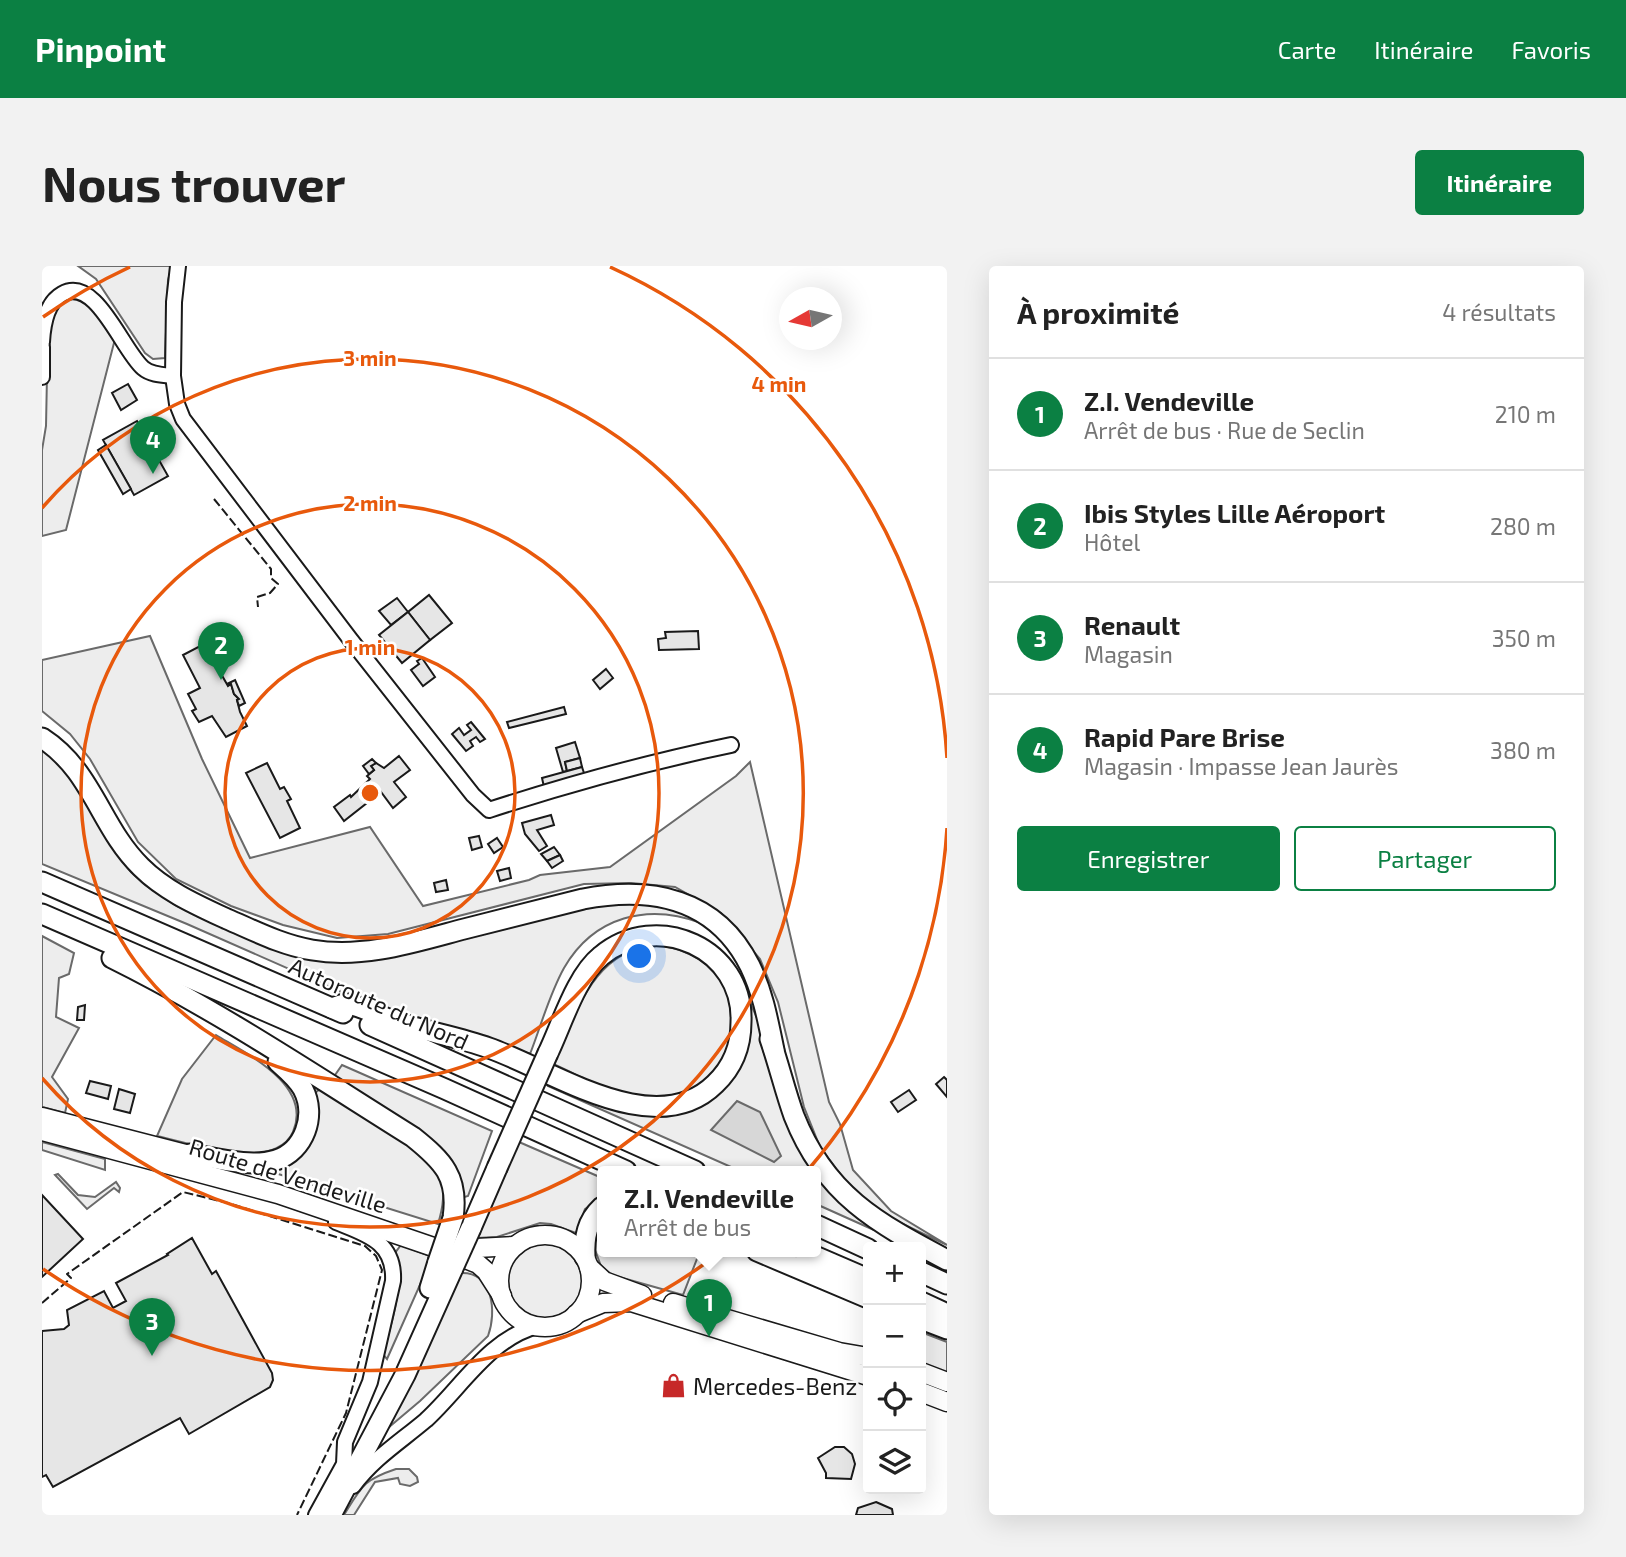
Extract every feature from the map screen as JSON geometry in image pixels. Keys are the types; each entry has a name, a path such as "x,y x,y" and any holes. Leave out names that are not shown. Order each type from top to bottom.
{"highway":[{"path":"42,724 54,734 49,742 84,779 122,844 150,876 203,908 292,945 332,952 376,950 607,895 648,894 680,902 714,922 741,951 764,1003 774,1050"},
{"name":"Autoroute du Nord","path":"42,882 332,1008 684,1166"},
{"path":"42,914 615,1166"},
{"path":"544,1052 571,975 584,957 613,933 654,924 687,929 699,934 721,948 749,986 762,1014 794,1117 827,1175 852,1202 879,1223 947,1260"},
{"path":"331,1515 405,1375 462,1223 494,1166 544,1052 591,966 608,951 631,940 660,936 697,946 723,966 737,989 741,1011 740,1036 735,1057 727,1070 703,1094 683,1103 661,1107 638,1105 611,1098 488,1047 401,1024 347,1003 332,1008"},
{"path":"97,939 107,955 150,976 244,1031 413,1136 434,1153 448,1172 453,1184 455,1206 462,1223"},
{"path":"190,1154 254,1163 274,1161 296,1148 304,1136 308,1111 304,1091 287,1069 252,1044 244,1031"},
{"path":"587,1262 587,1229 597,1213"},
{"path":"821,1227 863,1247"},
{"path":"771,1257 863,1296"},
{"path":"817,1257 863,1277"},
{"path":"344,1464 397,1363 430,1288 445,1265"},
{"path":"926,1274 947,1284"},
{"path":"926,1304 947,1314"},
{"path":"926,1321 947,1329"}],"main road":[{"name":"Route de Vendeville","path":"42,1117 190,1154 469,1246 487,1249 515,1246"},
{"name":"Route de Vendeville","path":"42,1131 278,1194 469,1260 486,1271 502,1296"},
{"path":"863,1356 839,1352 630,1292 604,1281 569,1242 551,1236 532,1237 515,1246 502,1266 499,1284 507,1307 515,1316 537,1326 561,1324 576,1314 603,1303 631,1302 863,1374"},
{"path":"576,1314 585,1304 589,1292 591,1279 587,1262"},
{"path":"926,1375 947,1382"},
{"path":"926,1394 947,1402"}],"street":[{"path":"178,266 174,302 173,376 177,404 193,433 359,650 473,795 489,810 607,774 731,745"},
{"path":"42,377 45,319 56,299 63,293 82,292 99,306 140,365 151,373 173,376"},
{"path":"278,1194 375,1239 386,1250 393,1264 393,1281 378,1350 361,1407 345,1442 344,1464 316,1515"},
{"path":"331,1515 370,1466 426,1419 499,1345 515,1334 537,1326"}],"shaded area":[{"path":"78,266 172,266 168,280 165,358 153,359 145,353 96,279"},
{"path":"75,296 87,302 115,339 66,530 42,536 42,450 46,426 48,324 58,306"},
{"path":"150,636 202,759 250,858 370,827 423,906 540,875 610,867 736,776 750,762 829,1102 840,1124 853,1170 891,1211 947,1245 882,1214 847,1183 820,1147 804,1107 778,1002 760,959 721,913 675,887 631,883 584,884 388,934 337,938 283,925 231,906 176,879 138,842 90,759 70,734 42,711 42,660"},
{"path":"42,749 63,768 88,801 107,840 131,872 145,885 177,906 297,954 619,902 680,909 701,923 661,914 642,915 624,918 591,936 576,950 564,968 530,1054 490,1039 364,1002 42,864"},
{"path":"42,936 74,953 69,974 59,978 56,1017 79,1028 52,1077 68,1099 65,1113 42,1107"},
{"path":"656,945 692,956 717,975 730,1001 732,1029 724,1056 706,1078 680,1094 644,1098 609,1090 553,1064 579,1006 601,972 616,959 634,950"},
{"path":"743,987 838,1197 874,1230 821,1206 821,1166 729,1166 548,1086 551,1079 603,1103 718,1092"},
{"path":"216,1035 274,1073 294,1100 297,1115 293,1132 286,1142 276,1148 242,1154 217,1151 157,1136 182,1079"},
{"path":"342,1065 492,1131 468,1196 461,1198 454,1166 441,1148 333,1078"},
{"path":"320,1089 388,1130 421,1155 433,1168 441,1181 443,1192 438,1224 275,1173 275,1168 291,1163 315,1093"},
{"path":"737,1101 760,1112 781,1156 774,1162 711,1130"},
{"path":"42,1142 105,1159 105,1170 42,1150"},
{"path":"519,1142 597,1176 597,1200 585,1209 576,1233 540,1223 497,1237 476,1238"},
{"path":"58,1174 78,1195 95,1197 116,1182 120,1188 119,1192 114,1188 87,1209 55,1175"},
{"path":"597,1232 597,1255 595,1250 594,1238"},
{"path":"545,1244 566,1250 576,1260 582,1281 576,1302 566,1312 545,1318 524,1312 514,1302 508,1281 514,1260 524,1250"},
{"path":"401,1245 430,1256 427,1269 387,1359 383,1354 398,1292 395,1253"},
{"path":"598,1257 698,1257 683,1295 612,1275 601,1266"},
{"path":"460,1273 471,1274 480,1279 490,1295 492,1316 488,1336 388,1428"},
{"path":"926,1334 947,1342 947,1374 926,1366"},
{"path":"396,1469 409,1469 418,1482 410,1486 400,1484 398,1478 375,1482 354,1515 344,1515 364,1485"}],"building":[{"path":"128,384 137,400 121,410 112,393"},
{"path":"137,421 168,476 134,495 103,440"},
{"path":"106,445 131,489 123,494 98,450"},
{"path":"429,595 452,623 430,640 408,612"},
{"path":"397,598 408,612 391,625 379,611"},
{"path":"408,612 430,640 402,663 379,635"},
{"path":"698,631 699,649 659,650 658,639 666,638 665,632"},
{"path":"204,644 228,686 231,684 239,699 240,712 247,726 226,737 212,716 199,722 192,711 196,709 188,694 200,688 183,655"},
{"path":"422,658 435,677 423,686 411,670"},
{"path":"606,669 613,678 600,689 593,680"},
{"path":"235,680 245,703 239,706 239,699 231,684 227,684"},
{"path":"564,707 566,714 509,728 507,722"},
{"path":"471,722 485,739 480,742 476,737 470,741 473,746 466,751 452,734 459,728 464,735 471,730 467,725"},
{"path":"575,742 580,758 565,762 567,771 563,772 556,748"},
{"path":"399,756 410,770 394,782 406,797 393,808 381,792 344,821 334,807 350,795 351,797 370,779 367,776 374,770 371,766 376,763 384,768"},
{"path":"580,758 582,767 567,771 565,762"},
{"path":"372,759 376,763 371,766 374,770 369,774 363,766"},
{"path":"267,763 280,789 284,787 291,799 287,801 300,828 280,838 246,773"},
{"path":"582,767 585,776 544,787 542,778"},
{"path":"551,815 554,825 537,830 547,846 539,851 525,834 522,823"},
{"path":"479,836 482,847 472,850 469,838"},
{"path":"497,838 503,847 494,853 488,844"},
{"path":"554,847 560,855 547,861 541,854"},
{"path":"560,855 563,861 552,868 547,861"},
{"path":"509,868 511,878 500,881 497,871"},
{"path":"446,880 448,890 436,892 434,883"},
{"path":"85,1005 84,1020 77,1020 78,1007"},
{"path":"944,1077 947,1080 947,1097 936,1084"},
{"path":"90,1081 111,1086 108,1099 86,1093"},
{"path":"119,1089 135,1094 130,1113 114,1109"},
{"path":"909,1090 916,1100 898,1112 891,1102"},
{"path":"42,1195 83,1239 42,1277"},
{"path":"192,1238 212,1274 216,1271 272,1373 270,1387 189,1434 180,1418 53,1487 46,1475 42,1477 42,1331 64,1329 69,1325 67,1310 104,1291 113,1308 126,1301 116,1283 168,1255"},
{"path":"835,1447 844,1447 852,1454 855,1464 851,1479 826,1478 818,1458"},
{"path":"876,1502 892,1509 893,1515 856,1515 858,1508"}],"fence":[{"path":"214,499 271,569 271,578 278,584 270,593 257,597 258,607"},
{"path":"42,1303 71,1278 67,1274 183,1192 228,1203 365,1246 376,1256 382,1270 346,1413 297,1515"}],"place":[{"name":"Rapid Pare Brise","path":"153,474"},
{"name":"Ibis Styles Lille Aéroport","path":"221,680"},
{"name":"Z.I. Vendeville","path":"709,1337"},
{"name":"Renault","path":"152,1356"},
{"name":"Mercedes-Benz","path":"673,1386"}]}
